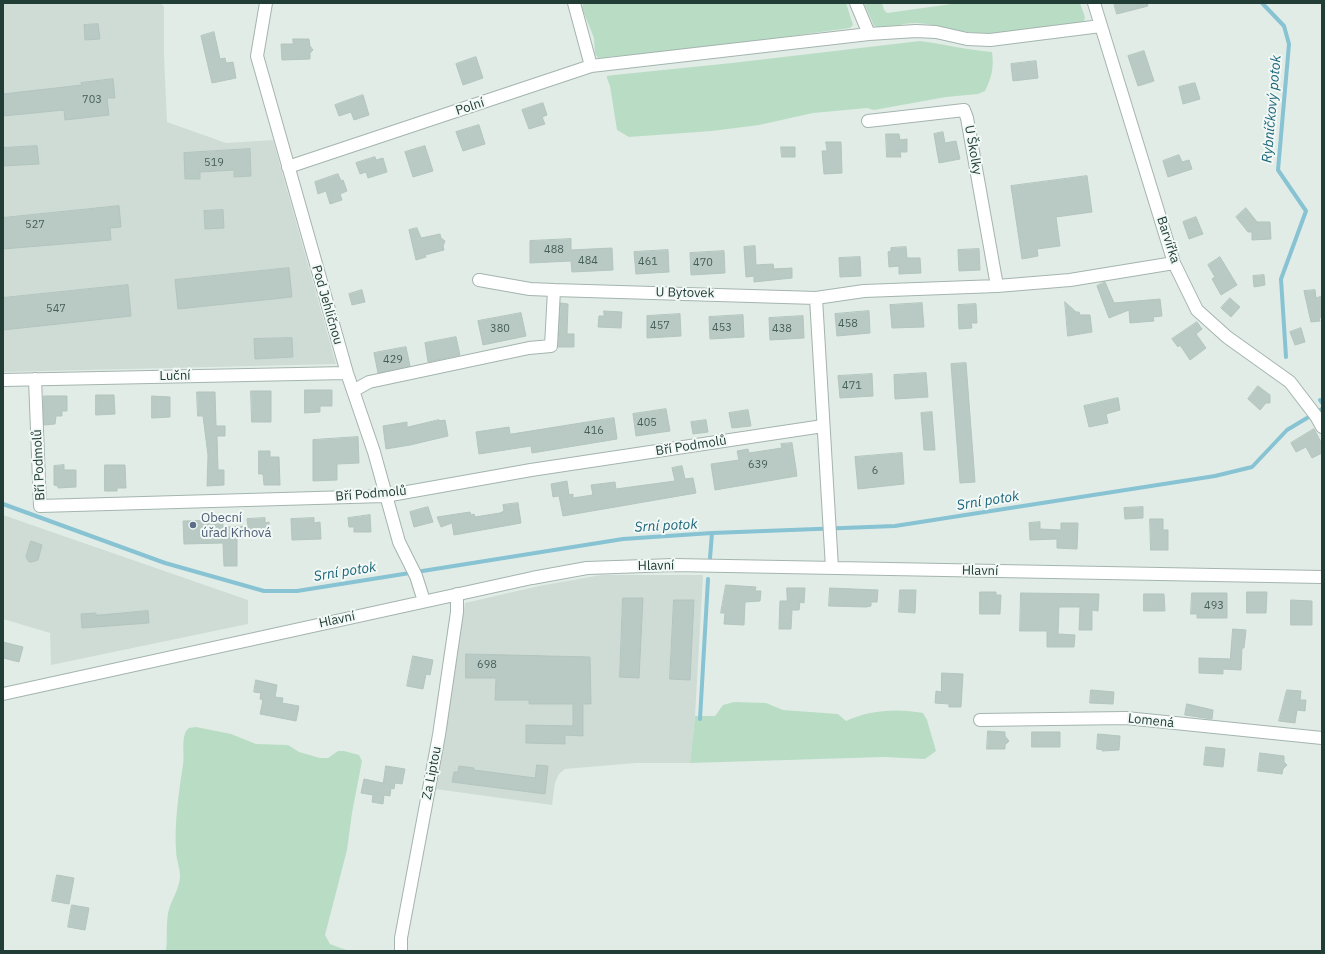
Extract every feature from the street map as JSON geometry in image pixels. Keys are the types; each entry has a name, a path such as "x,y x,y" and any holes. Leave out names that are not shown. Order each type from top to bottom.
{"street":[{"name":"Pod Jehličnou","path":"266,3 257,56 346,373 374,452 399,542 411,564 424,601"},
{"path":"574,3 591,66"},
{"path":"856,3 869,34"},
{"name":"Barvířka","path":"1094,3 1174,263 1197,310 1227,337 1290,382 1316,416"},
{"name":"Polní","path":"288,167 591,66 869,34 916,31 936,32 967,39 990,40 1101,26"},
{"name":"U Školky","path":"868,121 964,110 967,118 997,286"},
{"path":"832,568 816,298 864,291 997,286 1070,280 1174,263"},
{"name":"U Bytovek","path":"479,280 530,289 816,298"},
{"path":"353,391 369,382 529,348 551,346 554,290"},
{"name":"Luční","path":"3,380 346,373"},
{"name":"Bří Podmolů","path":"35,379 40,506 385,496 531,470 823,426"},
{"name":"Hlavní","path":"3,694 558,572 604,567 674,566 832,568 1322,577"},
{"name":"Za Liptou","path":"401,951 401,938 439,735 457,612 457,594"},
{"name":"Lomená","path":"980,720 1126,718 1322,738"}],"shaded area":[{"path":"3,3 161,3 164,7 164,55 167,122 226,143 273,140 336,364 3,372"},
{"path":"3,515 248,600 248,624 51,665 50,633 3,619"},
{"path":"601,575 703,575 695,716 690,763 636,763 565,769 559,774 555,783 552,805 435,789 465,603 539,586"}],"green space":[{"path":"583,3 846,3 853,25 850,28 718,46 598,58 595,54 594,38 582,8"},
{"path":"864,3 882,3 884,10 887,13 959,3 1080,3 1085,17 1084,21 1077,24 994,33 967,32 916,23 879,27 874,26"},
{"path":"920,41 992,52 992,72 985,91 978,94 946,97 874,110 867,108 813,113 759,125 712,131 629,137 617,130 607,76"},
{"path":"734,702 766,703 783,710 838,714 846,721 873,712 893,710 923,713 927,720 936,751 925,759 884,757 690,763 695,716 715,716 723,705"},
{"path":"196,727 231,734 256,744 288,745 299,752 320,758 328,758 338,751 359,755 362,761 352,813 347,850 325,935 330,944 349,951 166,951 168,911 180,877 176,854 176,819 184,740 186,731 189,728"}],"building":[{"path":"1114,3 1147,3 1148,6 1117,14"},
{"path":"98,24 100,39 85,40 84,25"},
{"path":"214,32 220,59 225,58 226,63 233,62 236,78 212,83 201,36"},
{"path":"293,39 309,39 310,46 313,50 310,53 310,59 282,60 281,44 293,44"},
{"path":"1144,51 1154,81 1138,86 1128,56"},
{"path":"476,57 483,78 463,85 456,64"},
{"path":"1036,61 1038,78 1013,81 1011,64"},
{"path":"113,79 115,98 107,98 109,115 65,120 64,110 3,116 3,94 82,85 81,83"},
{"path":"1195,83 1200,99 1183,104 1179,87"},
{"path":"363,95 369,115 354,120 351,112 339,116 335,105"},
{"path":"543,103 547,115 542,117 545,124 529,129 522,110"},
{"path":"479,125 485,144 463,151 456,132"},
{"path":"943,132 945,143 956,141 960,159 939,163 934,134"},
{"path":"886,134 899,134 900,140 907,139 907,152 900,152 901,157 887,157"},
{"path":"826,142 841,142 842,173 824,174 822,151 827,151"},
{"path":"37,146 39,164 3,166 3,148"},
{"path":"425,146 433,171 413,177 405,152"},
{"path":"781,147 795,147 795,157 782,157"},
{"path":"250,149 251,176 234,177 234,170 200,172 200,179 185,179 184,153"},
{"path":"1179,155 1182,162 1189,160 1192,169 1168,177 1163,161"},
{"path":"375,157 376,160 383,158 387,172 368,178 366,172 360,174 356,163"},
{"path":"338,174 341,181 343,180 347,191 340,194 342,200 330,204 326,191 318,194 315,182"},
{"path":"1087,176 1092,212 1056,217 1060,246 1037,249 1038,256 1022,259 1011,186"},
{"path":"119,206 121,227 110,228 111,240 3,249 3,218"},
{"path":"1246,208 1257,222 1270,222 1271,239 1252,240 1252,232 1248,232 1236,217"},
{"path":"223,210 224,228 205,229 204,211"},
{"path":"1196,217 1203,234 1189,239 1183,222"},
{"path":"417,228 421,238 440,234 441,238 445,241 443,246 444,250 425,255 426,257 416,260 409,230"},
{"path":"571,239 571,250 612,248 613,270 572,272 571,261 530,263 530,241"},
{"path":"755,246 756,265 773,264 774,269 792,268 792,278 754,282 754,276 746,277 744,247"},
{"path":"906,247 907,258 920,258 921,273 899,274 899,266 889,267 888,252 891,251 891,248"},
{"path":"979,249 980,270 959,271 958,250"},
{"path":"668,250 669,272 636,274 634,252"},
{"path":"724,251 725,273 691,275 690,253"},
{"path":"860,257 861,276 840,277 839,258"},
{"path":"1220,257 1237,285 1221,295 1212,279 1215,277 1208,265"},
{"path":"289,268 292,297 178,309 175,280"},
{"path":"1264,275 1265,285 1254,287 1253,276"},
{"path":"1105,282 1114,303 1160,299 1162,316 1153,317 1154,321 1130,323 1129,310 1109,318 1097,286"},
{"path":"128,285 131,316 3,330 3,298"},
{"path":"362,290 365,302 352,305 349,294"},
{"path":"1315,290 1316,298 1322,296 1322,317 1319,318 1320,321 1311,322 1304,291"},
{"path":"1230,298 1240,307 1231,317 1221,308"},
{"path":"1065,302 1076,312 1079,312 1080,315 1090,315 1092,332 1068,336"},
{"path":"561,303 568,304 567,334 574,334 574,347 558,347"},
{"path":"922,303 924,327 892,328 890,305"},
{"path":"976,304 977,323 971,323 972,328 959,329 958,305"},
{"path":"604,311 622,312 621,328 598,327 599,316 604,316"},
{"path":"869,311 870,333 837,336 835,314"},
{"path":"521,313 526,336 483,345 478,321"},
{"path":"680,314 681,336 647,338 647,316"},
{"path":"743,315 744,337 710,339 709,317"},
{"path":"803,316 804,338 770,340 769,318"},
{"path":"1197,322 1202,329 1196,334 1206,348 1190,360 1180,345 1178,347 1172,339"},
{"path":"1301,328 1305,342 1295,345 1290,332"},
{"path":"456,337 460,355 428,362 425,343"},
{"path":"292,338 293,357 255,359 254,339"},
{"path":"406,347 410,366 378,373 374,353"},
{"path":"966,363 975,482 960,483 951,364"},
{"path":"926,373 928,397 895,399 894,375"},
{"path":"872,374 873,396 840,398 838,376"},
{"path":"1258,386 1270,395 1270,403 1266,403 1260,410 1248,399"},
{"path":"305,390 332,390 332,406 320,406 320,412 305,413"},
{"path":"251,391 271,391 271,422 252,422"},
{"path":"197,392 215,392 216,426 225,426 225,436 217,436 218,470 224,470 224,485 207,486 208,455 203,416 198,416"},
{"path":"96,395 114,395 115,414 96,415"},
{"path":"44,396 67,396 67,411 62,411 62,416 56,416 55,424 44,425"},
{"path":"152,396 170,397 170,417 152,418"},
{"path":"1118,398 1120,410 1106,414 1108,423 1089,427 1084,406"},
{"path":"666,409 670,431 636,436 633,414"},
{"path":"748,410 751,426 732,428 729,413"},
{"path":"932,412 935,450 924,450 921,413"},
{"path":"614,418 617,439 532,453 531,446 479,454 476,432 509,427 510,434"},
{"path":"445,420 448,436 386,449 383,426 407,422 407,427"},
{"path":"706,420 708,432 693,434 691,422"},
{"path":"1314,429 1322,444 1322,453 1312,458 1306,447 1296,452 1291,443"},
{"path":"358,437 359,463 337,464 337,480 313,481 313,440"},
{"path":"792,443 797,476 715,490 711,464 739,460 737,451 748,449 749,453 782,448 781,444"},
{"path":"259,451 270,451 270,457 279,457 280,485 264,485 263,474 259,474"},
{"path":"902,453 904,484 858,489 855,457"},
{"path":"64,465 64,470 76,470 76,487 58,488 58,486 54,485 54,466"},
{"path":"105,465 125,465 126,488 117,488 117,491 105,491"},
{"path":"682,466 685,479 693,478 696,493 563,516 559,496 553,497 551,484 567,481 569,495 573,494 573,498 593,495 591,485 615,482 616,489 675,481 672,468"},
{"path":"518,503 521,523 454,535 452,523 441,527 437,517 470,512 471,515 474,514 475,517 500,513 504,511 503,505"},
{"path":"428,507 433,522 414,527 410,512"},
{"path":"1143,507 1143,518 1125,519 1124,508"},
{"path":"370,515 371,532 354,532 354,527 349,527 348,518"},
{"path":"265,518 265,523 269,522 270,537 237,538 237,566 224,566 223,543 184,544 183,521 223,520 223,527 248,526 247,519"},
{"path":"314,518 314,523 320,522 321,539 292,540 291,519"},
{"path":"1150,519 1163,519 1163,530 1168,530 1168,550 1151,550"},
{"path":"1040,522 1040,529 1061,530 1061,523 1078,523 1077,549 1057,548 1057,539 1030,540 1029,523"},
{"path":"31,541 42,545 38,560 29,562 26,557"},
{"path":"726,585 756,587 755,591 761,591 760,601 745,602 744,625 724,624 725,613 721,613"},
{"path":"787,588 805,588 804,603 800,602 799,610 792,610 791,629 779,629 780,601 787,601"},
{"path":"830,588 878,590 877,602 871,602 871,606 866,607 829,606"},
{"path":"900,590 916,590 915,613 899,612"},
{"path":"980,592 996,592 996,595 1001,595 1000,614 980,614"},
{"path":"1247,592 1267,592 1266,613 1247,613"},
{"path":"1021,593 1099,594 1098,611 1092,610 1092,630 1079,630 1080,607 1059,607 1058,634 1075,635 1074,647 1047,647 1047,631 1020,631"},
{"path":"1192,593 1227,593 1227,618 1197,618 1197,614 1191,614"},
{"path":"1144,594 1164,594 1165,611 1144,611"},
{"path":"623,598 643,598 639,678 620,677"},
{"path":"674,600 694,600 690,680 670,679"},
{"path":"1291,600 1312,601 1312,625 1291,625"},
{"path":"148,611 149,623 82,628 81,614 96,613 96,615"},
{"path":"1233,629 1246,630 1244,648 1242,648 1241,670 1223,669 1223,674 1199,673 1199,658 1230,659"},
{"path":"3,642 23,647 19,662 3,658"},
{"path":"466,654 590,657 591,704 583,704 583,736 565,735 565,744 526,743 526,725 573,726 573,704 529,704 529,700 495,700 496,678 466,678"},
{"path":"413,656 433,660 430,675 426,674 423,689 407,686"},
{"path":"942,673 963,674 961,707 949,707 949,704 935,703 936,691 941,692"},
{"path":"256,680 277,685 275,697 283,698 282,703 299,706 296,721 260,714 263,700 260,699 261,693 254,692"},
{"path":"1091,690 1114,692 1113,704 1090,703"},
{"path":"1287,690 1301,691 1300,700 1306,700 1305,711 1297,710 1295,723 1279,721"},
{"path":"1187,704 1213,710 1212,719 1185,715"},
{"path":"988,731 1005,732 1005,736 1009,741 1005,745 1005,749 987,749"},
{"path":"1032,732 1060,732 1060,747 1032,747"},
{"path":"1098,734 1120,736 1119,750 1102,751 1103,750 1097,749"},
{"path":"1206,747 1225,749 1223,767 1204,765"},
{"path":"1260,753 1284,756 1284,762 1287,765 1283,769 1282,774 1258,771"},
{"path":"537,765 548,766 545,794 452,782 454,772 458,772 459,766 474,768 474,770 535,778"},
{"path":"386,766 405,769 402,784 395,783 394,789 391,788 390,796 384,795 383,804 372,802 373,795 361,793 364,779 383,783"},
{"path":"57,875 74,878 69,904 52,901"},
{"path":"72,905 89,908 85,930 68,927"}],"waterway":[{"name":"Rybníčkový potok","path":"1262,3 1284,26 1289,44 1278,170 1306,211 1281,279 1286,357"},
{"name":"Srní potok","path":"3,504 165,563 264,591 297,591 623,539 712,533 895,526 1215,476 1252,467 1287,430 1322,409"},
{"path":"710,558 712,533"},
{"path":"700,719 708,579"}],"place":[{"name":"Obecní úřad Krhová","path":"193,525"}]}
